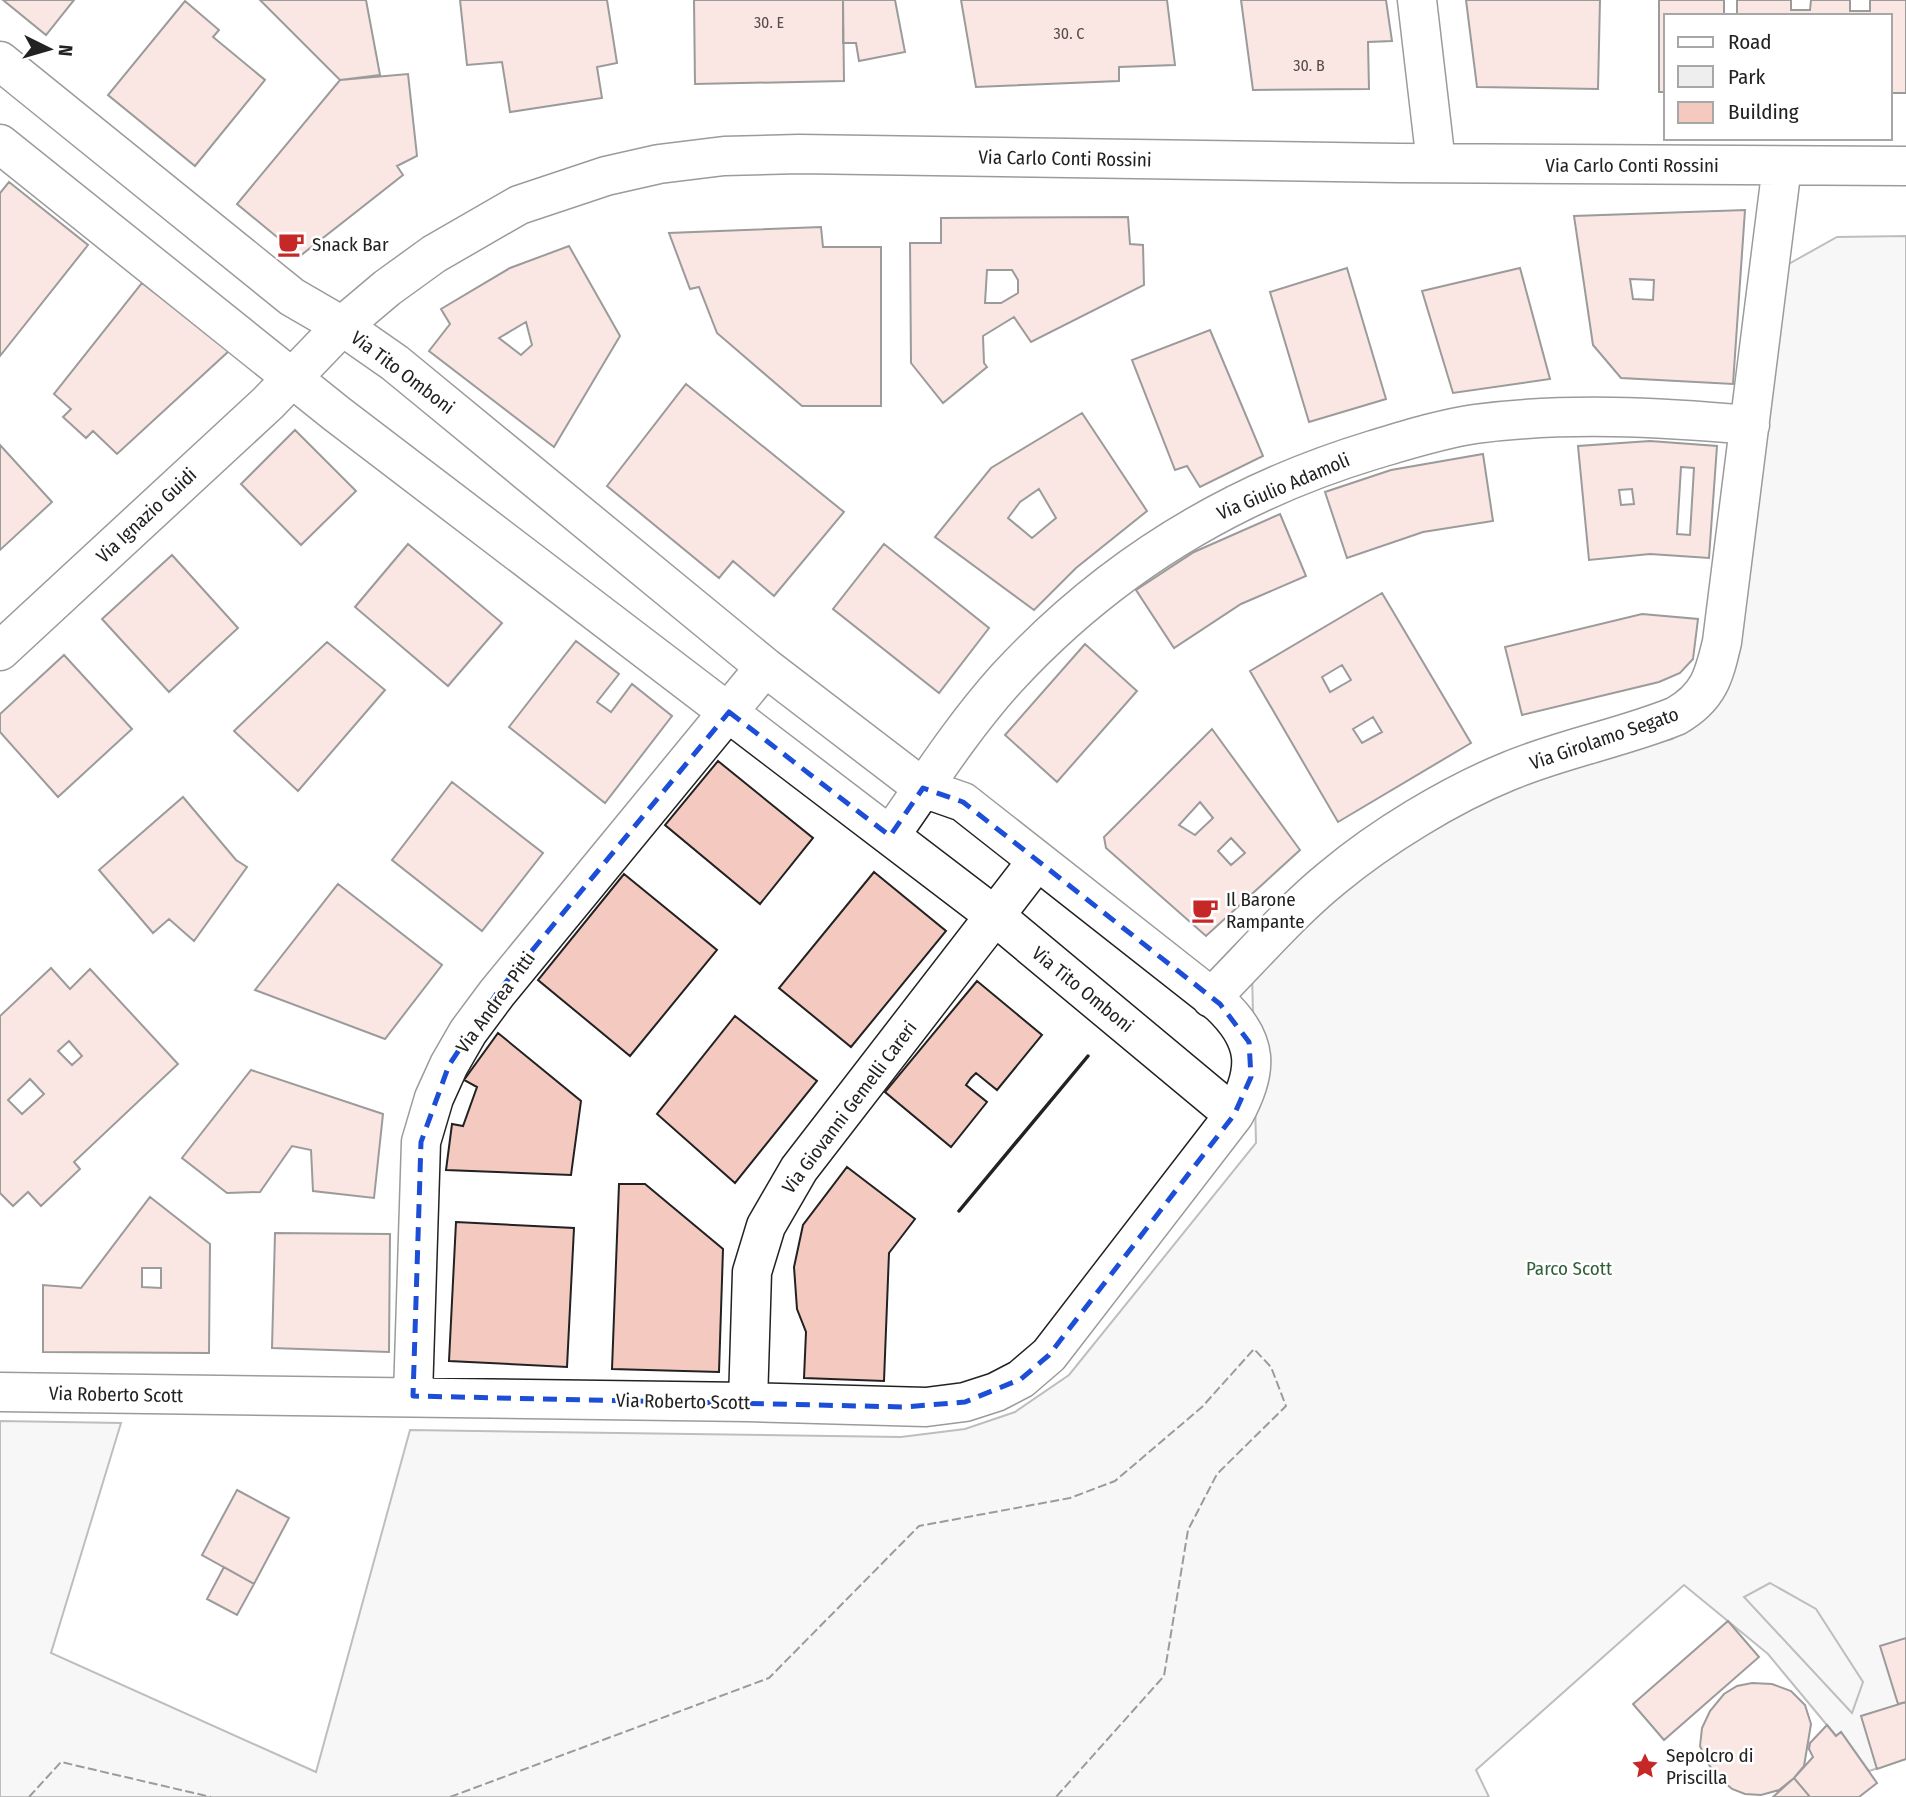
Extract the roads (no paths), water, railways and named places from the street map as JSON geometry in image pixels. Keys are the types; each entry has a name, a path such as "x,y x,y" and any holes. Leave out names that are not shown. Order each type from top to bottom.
{"street":[{"path":"1417,0 1436,163"},
{"name":"Via Tito Omboni","path":"0,61 292,297 342,326 395,363 765,667 923,788 963,802 1211,998"},
{"name":"Via Tito Omboni","path":"0,144 291,379 995,916 1234,1115"},
{"name":"Via Carlo Conti Rossini","path":"291,379 342,326 387,288 434,254 519,205 572,186 659,163 724,156 799,153 1436,163 1906,166"},
{"name":"Via Girolamo Segato","path":"1211,998 1331,879 1356,859 1435,808 1536,760 1676,716 1690,708 1703,695 1713,679 1722,642 1782,166"},
{"name":"Via Ignazio Guidi","path":"0,651 291,379"},
{"name":"Via Giulio Adamoli","path":"923,788 944,755 1006,680 1069,616 1135,566 1196,525 1290,479 1324,465 1418,436 1474,424 1541,418 1617,418 1750,425"},
{"path":"729,712 765,667"},
{"name":"Via Andrea Pitti","path":"413,1396 421,1142 434,1098 449,1065 468,1032 497,993 729,712"},
{"path":"890,836 923,788"},
{"path":"995,916 1037,861"},
{"name":"Via Giovanni Gemelli Careri","path":"748,1402 752,1272 766,1226 799,1169 995,916"},
{"name":"Via Roberto Scott","path":"0,1392 413,1396 905,1407 946,1406 996,1391 1021,1379 1049,1355 1234,1115 1251,1077 1252,1053 1243,1030 1232,1016 1211,998"}],"place":[{"name":"Snack Bar","path":"291,244"},
{"name":"Il Barone Rampante","path":"1205,910"},
{"name":"Sepolcro di Priscilla","path":"1645,1766"}],"park label":[{"name":"Parco Scott","path":"1569,1268"}]}
